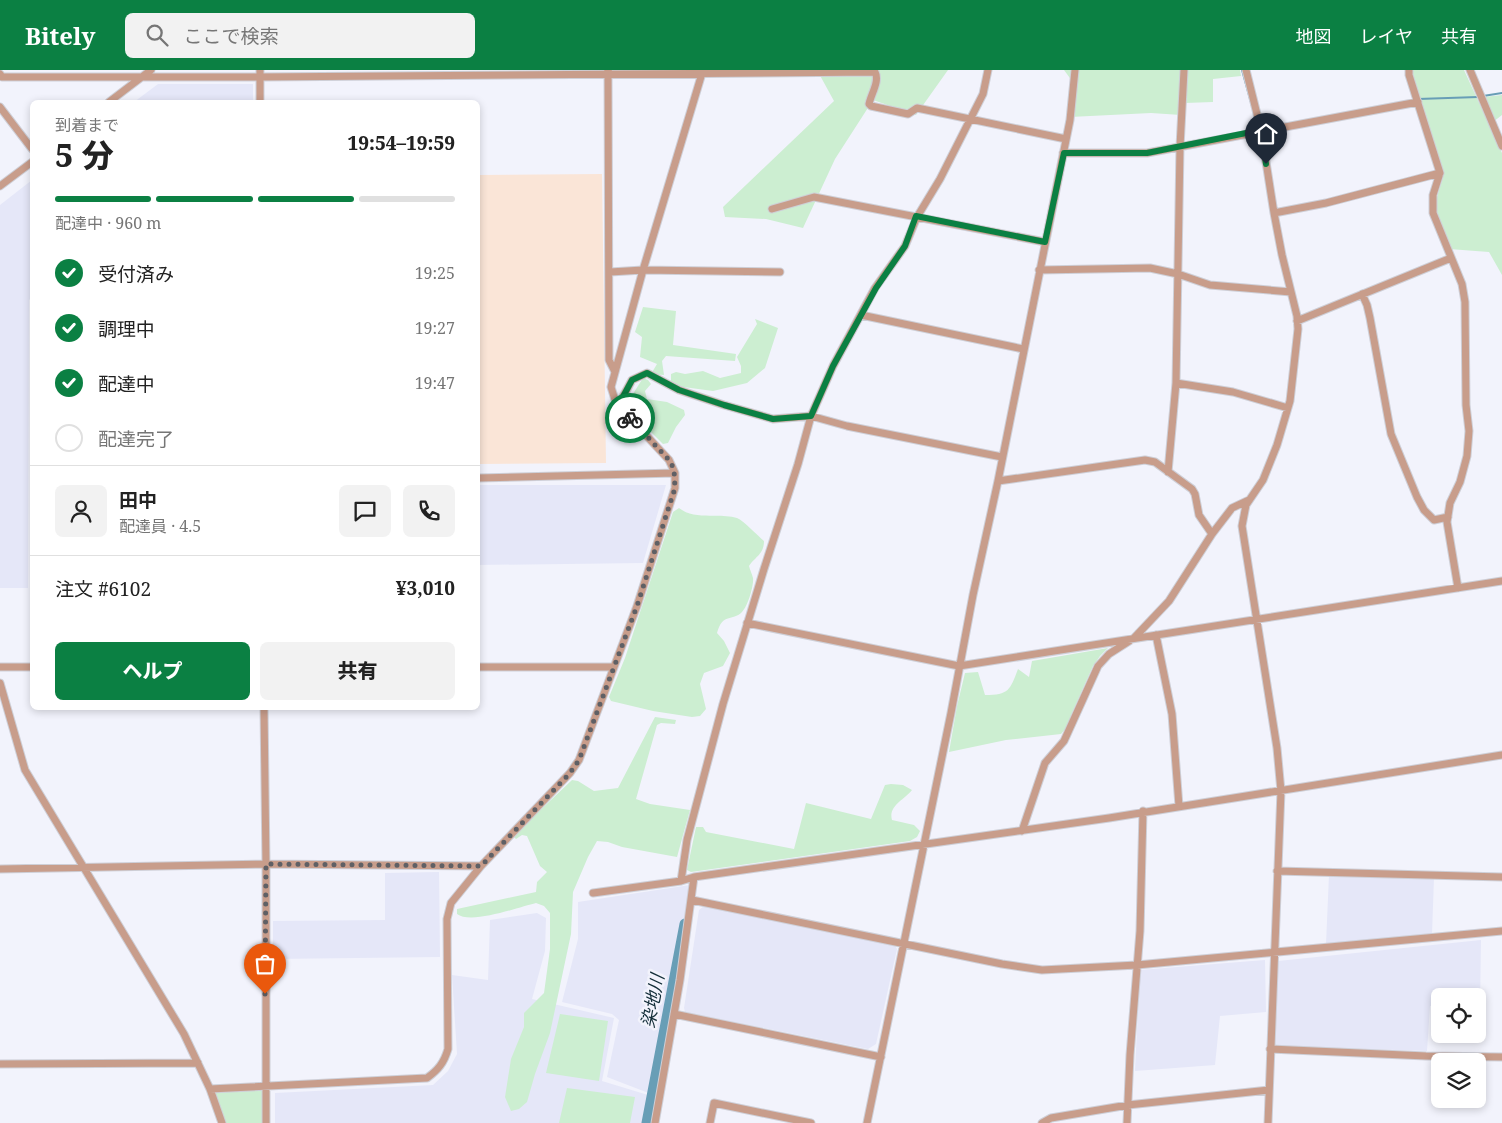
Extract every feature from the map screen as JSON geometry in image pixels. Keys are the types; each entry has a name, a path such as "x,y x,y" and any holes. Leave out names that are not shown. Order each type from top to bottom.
{"street":[{"path":"680,881 687,840 723,704 783,513 811,416 833,366 876,288 905,246 916,216 940,179 983,94 988,70"},
{"path":"867,1123 1064,153 1070,120 1075,70"},
{"path":"1168,472 1176,383 1180,147 1184,70"},
{"path":"1246,70 1261,130 1274,213 1297,321 1290,401 1277,445 1263,480 1243,514 1242,526 1277,748 1281,791 1273,952 1268,1123"},
{"path":"1409,70 1440,173 1433,195 1433,213 1462,284 1465,302 1467,456 1460,482 1450,504 1448,517 1449,536 1458,588"},
{"path":"1470,70 1502,146"},
{"path":"0,74 2,77 147,72 260,74 876,72 877,81 871,94 869,104 871,106 908,114 916,108 1066,139"},
{"path":"112,100 147,72"},
{"path":"608,72 609,360 615,372"},
{"path":"210,1089 427,1078 446,1059 448,1050 448,912 458,894 481,866 570,773 579,760 637,606 675,488 675,473 669,460 616,404 611,387 643,270 702,72"},
{"path":"260,74 260,100"},
{"path":"1064,153 1147,153 1261,130 1418,102"},
{"path":"0,107 30,146"},
{"path":"1494,127 1502,120"},
{"path":"0,186 30,164"},
{"path":"1274,213 1440,173"},
{"path":"772,209 814,197 1045,242"},
{"path":"1297,321 1451,258"},
{"path":"1039,270 1150,268 1178,274 1219,287 1291,292"},
{"path":"610,272 643,270 780,272"},
{"path":"1362,294 1370,318 1391,434 1424,510 1434,520 1448,517"},
{"path":"861,315 1024,349"},
{"path":"618,406 632,380 647,373 679,390 773,419 811,416 847,426 1002,457"},
{"path":"1176,383 1233,392 1288,408"},
{"path":"998,481 1145,460 1155,462 1192,490 1195,494 1200,515 1212,534"},
{"path":"480,478 675,473"},
{"path":"1022,831 1045,763 1064,741 1098,666 1109,654 1134,638 1169,601 1212,534 1232,508 1250,500"},
{"path":"747,623 959,666 1502,581"},
{"path":"1156,635 1172,714 1179,806"},
{"path":"0,667 30,667"},
{"path":"480,667 614,667"},
{"path":"0,684 26,770 184,1034 210,1089 222,1123"},
{"path":"264,710 266,1123"},
{"path":"593,893 1022,831 1502,755"},
{"path":"1127,1123 1140,923 1143,812"},
{"path":"0,869 266,864 481,866"},
{"path":"1277,871 1502,878"},
{"path":"655,1123 674,1014 694,877"},
{"path":"692,900 903,944 1042,970 1137,965 1502,930"},
{"path":"674,1014 881,1057"},
{"path":"1270,1049 1502,1057"},
{"path":"0,1064 198,1063"},
{"path":"1042,1123 1051,1118 1128,1105 1269,1090"},
{"path":"710,1123 714,1103 811,1123"}],"shaded area":[{"path":"158,84 253,84 253,100 137,100"},
{"path":"602,174 606,463 480,464 480,175"},
{"path":"30,182 28,588 0,588 0,205"},
{"path":"480,485 666,485 643,563 480,565"},
{"path":"439,872 440,957 273,959 273,921 385,920 385,873"},
{"path":"1329,875 1434,878 1432,934 1326,944"},
{"path":"690,885 651,1094 607,1077 619,1020 612,1014 562,1002 578,939 578,902"},
{"path":"704,906 894,944 897,949 876,1044 868,1049 685,1012 684,1008 699,910"},
{"path":"537,913 546,918 545,951 532,999 614,1018 602,1081 648,1095 643,1123 275,1123 275,1093 433,1085 448,1071 457,1054 452,975 488,980 490,920"},
{"path":"1481,940 1480,988 1431,988 1427,1051 1275,1046 1278,961"},
{"path":"1265,960 1266,1012 1220,1016 1215,1065 1135,1071 1140,970"}],"green space":[{"path":"817,70 948,70 916,115 873,100 835,159 803,228 766,219 725,217 723,207 834,101"},
{"path":"1064,70 1183,70 1181,115 1151,113 1070,117 1075,85"},
{"path":"1185,70 1240,70 1241,76 1213,79 1213,102 1185,103"},
{"path":"1413,70 1464,70 1502,153 1502,275 1489,252 1449,249 1436,212 1437,197 1443,177 1413,76"},
{"path":"1502,95 1502,115 1493,122 1483,97"},
{"path":"643,307 676,311 673,345 736,354 735,361 666,356 662,361 664,375 651,374 657,364 640,357 642,337 635,332"},
{"path":"755,319 778,328 765,368 747,383 713,391 676,386 671,382 671,374 676,372 685,374 703,371 720,378 741,373 741,366 737,357 757,324"},
{"path":"643,378 651,384 645,391 647,399 667,402 684,410 685,415 668,443 663,444 628,405"},
{"path":"679,508 692,514 737,518 764,541 761,552 749,566 753,581 746,605 742,612 725,620 719,626 717,633 724,641 730,653 723,666 704,673 700,684 706,709 700,716 692,717 653,711 611,701 609,697 625,658 673,512"},
{"path":"1108,648 1093,666 1067,727 1061,734 1006,740 949,752 965,673 978,672 985,695 999,694 1008,690 1018,669 1029,677 1032,661"},
{"path":"655,717 676,720 675,724 661,723 657,725 636,799 650,804 690,810 677,857 597,841 573,892 571,934 550,1033 527,1102 519,1109 511,1111 505,1097 511,1059 524,1027 524,1013 544,993 550,949 550,913 544,906 536,903 495,914 473,917 464,917 457,914 457,909 536,892 537,882 547,872 540,866 527,836 522,835 516,839 513,836 572,780 578,781 594,791 618,788"},
{"path":"885,785 903,785 912,790 894,807 891,815 892,820 914,825 920,831 917,837 910,841 691,872 687,870 696,827 703,827 706,832 794,849 806,803 871,819"},
{"path":"560,1014 608,1021 599,1081 546,1073"},
{"path":"567,1088 635,1097 630,1123 559,1123"},
{"path":"262,1089 263,1123 225,1123 215,1093"}],"waterway":[{"path":"1242,70 1252,106"},
{"path":"1483,96 1502,93"},
{"path":"1418,99 1478,97"},
{"name":"染地川","path":"647,1123 685,924"}],"way so far":[{"path":"265,994 266,864 481,866 570,773 579,760 637,606 675,488 676,477 669,460 630,418"}],"route":[{"path":"630,418 618,406 632,380 637,376 647,373 679,390 773,419 811,416 833,366 876,288 905,246 916,216 1045,242 1064,153 1147,153 1261,130 1266,164"}]}
